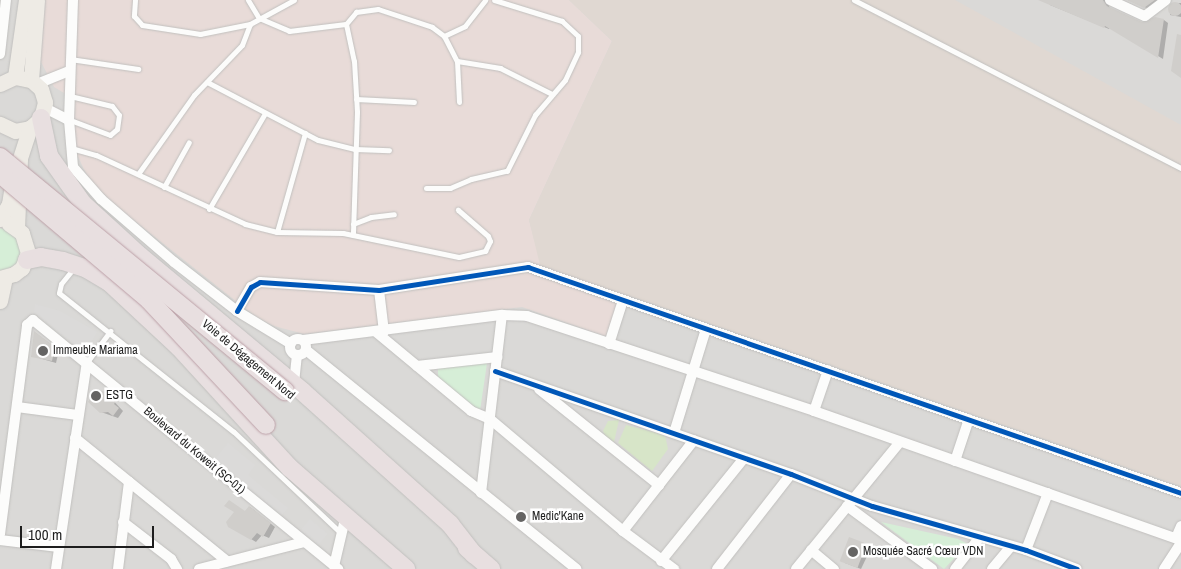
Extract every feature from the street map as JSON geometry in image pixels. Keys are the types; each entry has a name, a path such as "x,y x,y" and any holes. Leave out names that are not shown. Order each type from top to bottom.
{"highway":[{"path":"38,118 49,156 83,204 289,387"},
{"name":"Voie de Dégagement Nord","path":"0,157 289,387 474,555 492,569"},
{"name":"Voie de Dégagement Nord","path":"0,174 149,300 332,496 414,569"},
{"path":"26,260 48,257 77,265 104,279 138,306 344,526 406,569"}],"main road":[{"path":"15,77 26,0"},
{"path":"34,82 37,0"},
{"path":"0,84 15,77 34,82 44,95 38,118 20,158 17,228"},
{"path":"0,301 2,278 14,274 26,260 26,239 17,228 0,220 9,204 15,157 4,126 38,118"}],"street":[{"path":"0,54 2,21 6,0"},
{"path":"73,0 68,120 69,148 73,167 101,199 237,311 291,344 296,339 302,348 576,569"},
{"path":"1110,0 1145,16 1166,0"},
{"path":"34,82 70,72"},
{"path":"38,118 68,120"},
{"path":"237,311 251,287 260,282 379,290 528,268 1181,493"},
{"path":"379,290 380,332 471,411 490,419 623,531 674,569"},
{"path":"609,344 623,300"},
{"path":"302,348 380,332 502,315 527,316 692,373 814,411 1048,492 1179,540"},
{"path":"481,493 502,315"},
{"name":"Boulevard du Koweit (SC-01)","path":"0,534 29,322 36,322 336,567"},
{"path":"674,433 706,329"},
{"path":"289,387 302,348"},
{"path":"417,366 497,357"},
{"path":"56,569 77,414 87,362"},
{"path":"814,411 828,370"},
{"path":"496,371 791,474 906,517 1026,550 1055,565 1077,569"},
{"path":"533,384 659,485"},
{"path":"17,407 77,414"},
{"path":"955,461 970,419"},
{"path":"75,438 227,561"},
{"path":"623,531 694,440"},
{"path":"796,569 900,442"},
{"path":"662,560 744,458"},
{"path":"717,569 791,474"},
{"path":"118,569 129,482"},
{"path":"1026,550 1048,492"},
{"path":"847,506 930,568"},
{"path":"124,522 171,559 177,569"},
{"path":"336,567 344,526"},
{"path":"1164,569 1179,540 1181,526"},
{"path":"955,569 980,537"},
{"path":"0,540 59,547"},
{"path":"199,569 304,542"},
{"path":"992,569 1010,546"},
{"path":"811,550 834,569"}],"lane":[{"path":"135,0 134,16 142,25 200,34 250,24 294,0"},
{"path":"248,0 260,18 289,31 346,24 356,12 378,9 432,27 444,36 456,61 460,102"},
{"path":"444,36 465,26 485,0"},
{"path":"426,188 450,188 507,171 534,115 565,80 578,52 578,36 562,21 494,0"},
{"path":"854,0 1181,168"},
{"path":"138,174 179,114 242,45 250,24"},
{"path":"346,24 354,61 356,99 353,236"},
{"path":"70,59 138,69"},
{"path":"456,61 500,68 552,94"},
{"path":"207,82 305,134 329,144 355,149 389,150"},
{"path":"68,120 110,135 117,129 120,115 112,106 69,96"},
{"path":"356,99 414,102"},
{"path":"209,209 265,113"},
{"path":"277,232 305,134"},
{"path":"164,187 189,142"},
{"path":"69,148 96,155 209,209 245,224 277,232 353,236 459,257 485,251 490,241 488,236 458,210"},
{"path":"353,224 371,217 394,214"},
{"path":"77,265 61,284 59,293 110,331 234,432 344,526"},
{"path":"87,362 110,331"}],"shaded area":[{"path":"0,0 1181,0 1181,569 0,569"},
{"path":"44,0 569,0 612,41 529,220 541,265 630,296 613,339 522,307 304,334 274,326 256,317 93,188 71,142 69,96 54,87 40,60"},
{"path":"569,0 955,0 1181,125 1181,486 540,265 529,220 612,41"},
{"path":"35,304 60,311 97,332 85,353 34,312"},
{"path":"228,443 255,465 248,475 288,508 281,516 213,462"},
{"path":"310,519 328,534 317,546 300,531"}],"green space":[{"path":"0,228 17,233 24,259 0,274"},
{"path":"487,363 480,411 438,379 438,368"},
{"path":"619,420 614,442 606,438 603,431 608,421"},
{"path":"626,425 665,435 668,449 652,471 618,443"},
{"path":"881,522 958,539 968,544 944,569"}],"building":[{"path":"1038,0 1103,0 1107,6 1142,22 1155,17 1164,19 1158,58 1105,26 1104,28"},
{"path":"1127,0 1155,0 1144,8"},
{"path":"1172,2 1178,2 1182,9 1178,16 1172,16 1168,12 1168,6"},
{"path":"1177,34 1181,35 1181,78 1171,71"},
{"name":"Immeuble Mariama","path":"34,331 55,347 52,361 31,357"},
{"path":"96,389 108,393 116,401 114,404 119,408 113,416 108,412 100,413 88,402"},
{"path":"229,500 245,511 249,506 271,523 263,537 257,533 251,540 228,527 226,522 234,512 224,506"},
{"name":"Mosquée Sacré Cœur VDN","path":"849,537 867,544 857,568 840,561"}],"cycle path":[{"path":"237,311 251,287 260,282 379,290 528,267 1181,493"},
{"path":"495,371 791,474 872,506 1026,550 1077,569"}],"place":[{"name":"Immeuble Mariama","path":"43,351"},
{"name":"ESTG","path":"96,396"},
{"name":"Medic'Kane","path":"521,517"},
{"name":"Mosquée Sacré Cœur VDN","path":"853,552"}]}
